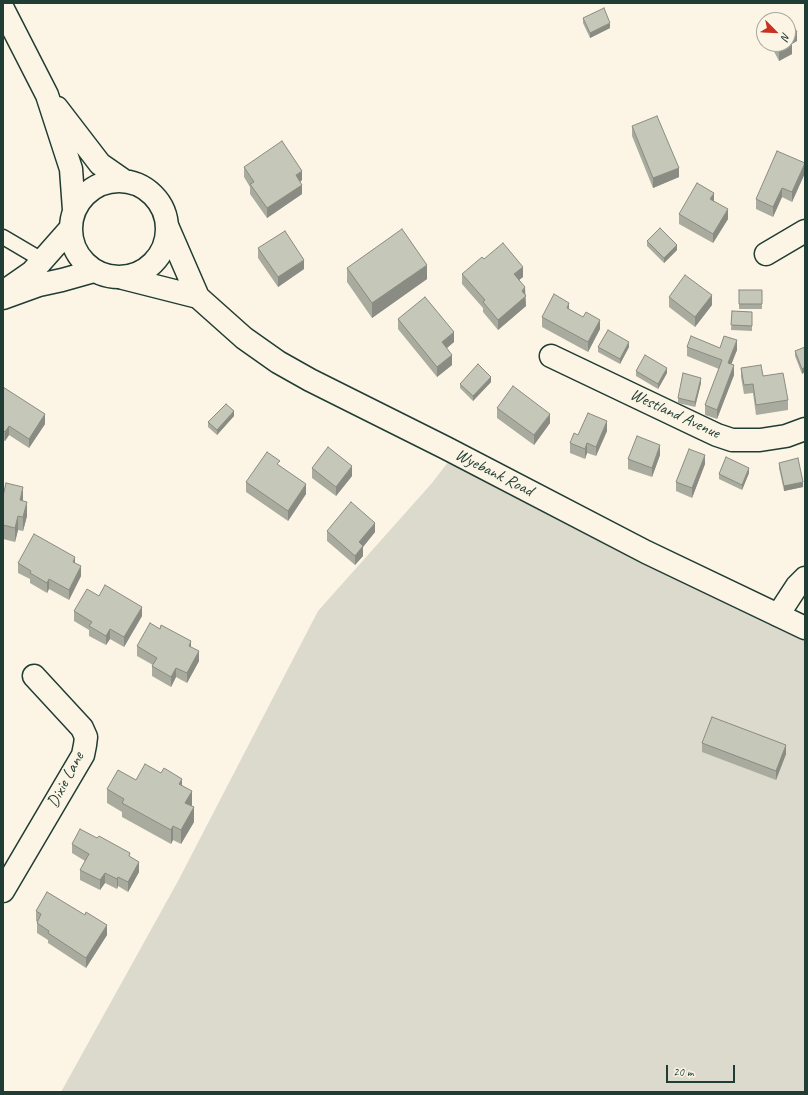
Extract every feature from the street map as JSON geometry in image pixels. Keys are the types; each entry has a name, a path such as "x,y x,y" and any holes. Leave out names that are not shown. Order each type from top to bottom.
{"street":[{"path":"3,10 47,96 71,170 72,220 77,253 94,271 108,277 123,278 141,272 155,261 165,246 168,228 164,210 155,195 140,184 123,180 108,181 93,187 82,196 72,220 42,260 32,272 3,292"},
{"path":"47,96 100,164 123,180"},
{"name":"Wyebank Road","path":"168,228 198,297 244,338 278,362 310,380 432,441 646,552 805,628"},
{"path":"766,254 805,231"},
{"path":"3,298 39,285 94,271"},
{"name":"Wyebank Road","path":"123,278 198,297"},
{"name":"Westland Avenue","path":"551,356 717,435 732,440 760,440 786,436 805,429"},
{"path":"778,615 797,586 805,578"},
{"name":"Dixie Lane","path":"3,891 83,755 85,744 86,737 82,728 34,676"}],"lane":[{"path":"3,237 42,260"}],"shaded area":[{"path":"455,453 805,630 805,1092 61,1092 178,881 318,611 432,483"}],"building":[{"path":"604,8 610,23 590,33 583,18"},
{"path":"657,116 679,168 653,178 632,126"},
{"path":"282,141 302,171 296,175 302,185 267,208 250,184 254,182 244,167"},
{"path":"777,151 805,163 792,192 782,188 773,207 756,199"},
{"path":"697,183 714,193 710,199 728,209 713,234 679,214"},
{"path":"660,228 677,245 664,258 647,241"},
{"path":"402,229 427,265 372,303 347,268"},
{"path":"285,231 304,260 278,277 258,248"},
{"path":"503,243 523,267 514,274 525,287 522,291 526,296 498,320 483,302 485,300 462,274 482,257 484,259"},
{"path":"685,275 712,295 695,317 669,297"},
{"path":"739,290 762,290 762,304 739,304"},
{"path":"554,294 569,303 567,308 583,317 586,312 600,320 588,342 542,317"},
{"path":"425,297 454,332 442,342 452,355 437,367 398,319"},
{"path":"732,311 752,312 752,326 731,325"},
{"path":"608,330 629,342 620,359 598,347"},
{"path":"691,336 720,348 724,336 737,340 728,363 734,365 717,410 705,405 722,360 687,347"},
{"path":"805,347 805,367 802,369 795,351"},
{"path":"645,355 667,368 658,384 636,371"},
{"path":"478,364 491,377 473,396 460,384"},
{"path":"761,365 763,376 783,373 788,400 756,405 753,384 744,385 741,368"},
{"path":"683,373 701,378 695,402 678,398"},
{"path":"513,386 550,414 534,435 497,408"},
{"path":"3,387 45,414 29,439 9,426 5,432 3,430"},
{"path":"226,404 234,411 217,430 208,422"},
{"path":"588,413 607,421 596,447 587,443 585,449 570,443 574,433 578,435"},
{"path":"637,436 660,445 652,468 628,459"},
{"path":"328,447 352,466 336,487 312,468"},
{"path":"689,449 705,455 692,488 676,482"},
{"path":"267,452 280,461 277,464 306,484 288,511 246,482"},
{"path":"726,457 749,468 742,485 719,474"},
{"path":"798,458 803,482 784,486 779,463"},
{"path":"6,483 23,487 20,500 27,502 23,517 18,516 15,528 3,525 3,496"},
{"path":"351,502 375,523 359,542 363,546 355,556 327,531"},
{"path":"34,534 75,557 73,562 81,566 69,590 49,579 47,583 30,573 31,571 18,563"},
{"path":"105,585 142,607 124,637 110,629 106,636 89,626 92,622 74,611 87,589 99,596"},
{"path":"150,623 160,629 161,625 191,641 189,646 199,651 187,673 176,668 171,677 152,666 157,658 137,646"},
{"path":"712,717 786,745 776,771 702,743"},
{"path":"145,764 161,773 164,768 182,779 179,784 192,791 185,803 194,807 181,830 173,826 171,830 122,803 124,799 107,789 118,770 136,780"},
{"path":"80,829 97,838 99,836 130,853 129,856 139,862 128,882 118,877 117,879 105,873 100,880 80,870 89,854 72,844"},
{"path":"47,892 85,915 86,912 107,925 86,958 48,933 49,931 37,923 41,914 36,911"}]}
